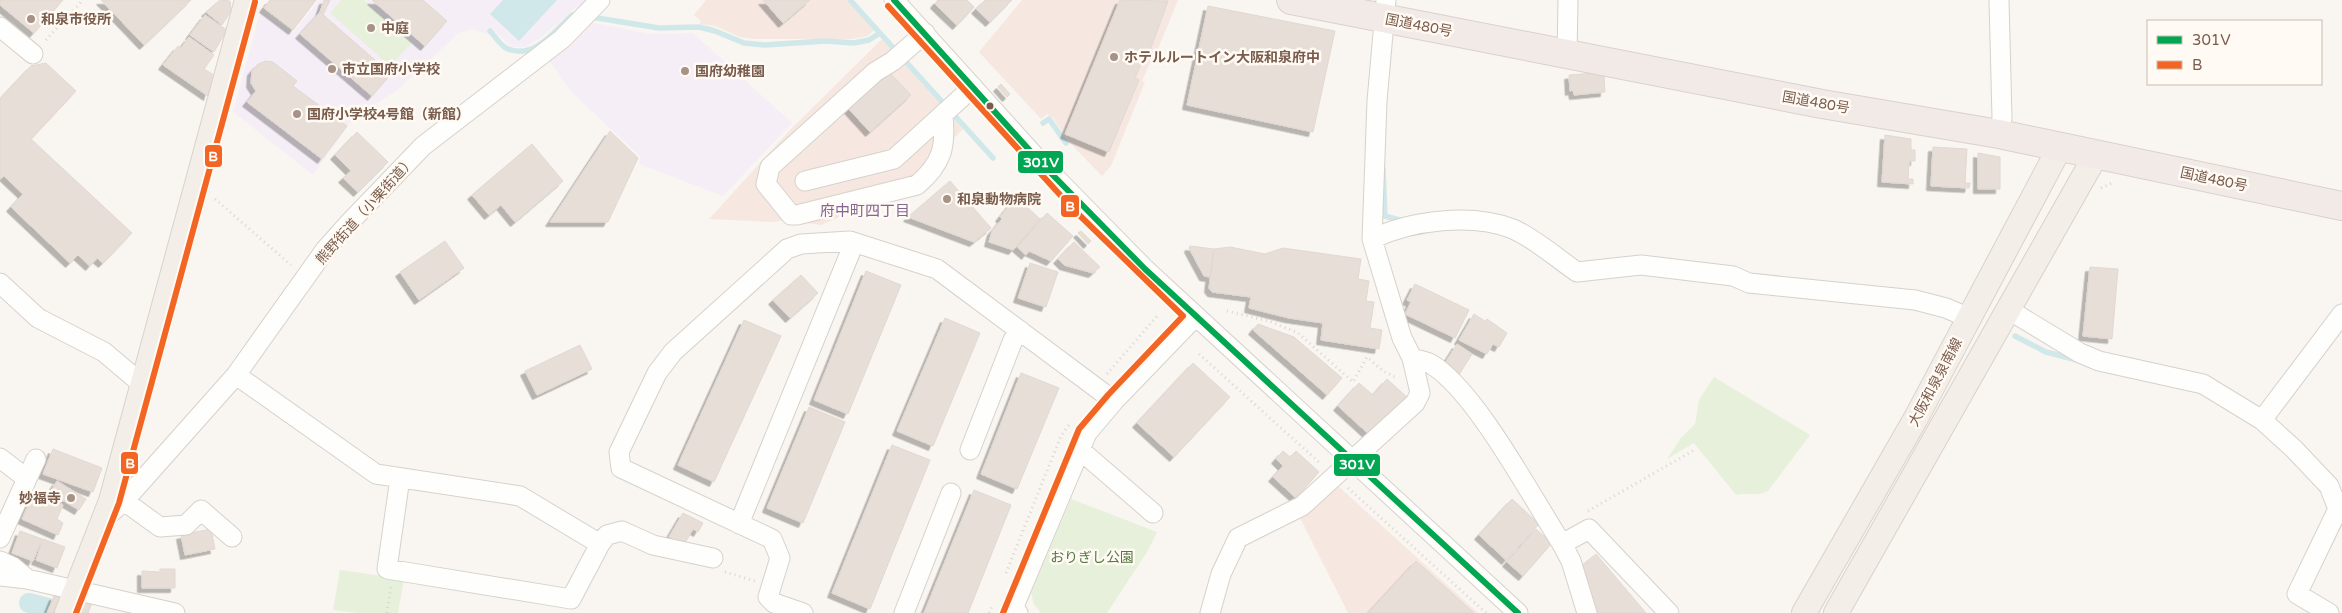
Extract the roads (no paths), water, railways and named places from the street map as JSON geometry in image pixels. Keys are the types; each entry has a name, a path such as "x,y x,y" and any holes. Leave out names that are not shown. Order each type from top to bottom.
{"highway":[{"name":"国道480号","path":"1291,0 1386,10 1567,55 1822,104 1999,134 2342,206"}],"main road":[{"path":"72,601 111,502 247,0"},
{"name":"大阪和泉泉南線","path":"1804,613 1916,418 2060,147"},
{"name":"大阪和泉泉南線","path":"1836,613 2096,155"}],"street":[{"name":"熊野街道（小栗街道）","path":"103,520 124,501 236,375 312,268 349,223 423,146 562,38 600,0"},
{"path":"894,0 1049,171 1145,269 1518,613"},
{"path":"1567,55 1568,0"},
{"path":"1999,0 2002,118 1999,134"},
{"path":"1210,613 1221,574 1238,538 1302,506 1416,403 1420,394 1414,367 1402,338 1372,239 1377,101 1386,10"},
{"path":"0,27 34,54"},
{"path":"925,33 876,72 770,167 766,184 790,215 797,215 917,185 929,175 942,150 945,139 947,110"},
{"path":"805,181 894,158 973,87"},
{"path":"1372,239 1408,227 1446,222 1490,221 1516,230 1577,272 1641,265 1733,276 1749,283 1916,300 1946,308 1968,318"},
{"path":"803,613 774,603 768,596 780,558 772,539 621,468 619,452 657,373 673,352 787,248 801,244 850,241 938,269 1114,401"},
{"path":"739,524 850,253 850,241"},
{"path":"0,283 38,318 104,352 143,385"},
{"path":"2008,310 2080,353 2099,361 2202,384 2262,420 2294,449 2329,486 2336,514 2297,594 2329,613"},
{"path":"2262,420 2342,314"},
{"path":"1014,612 1087,433 1114,401 1196,316"},
{"path":"970,450 974,416 1012,340 1021,331"},
{"path":"1414,367 1430,364 1454,385 1476,410 1562,544 1571,562 1587,613"},
{"path":"236,375 376,474 520,496 600,544"},
{"path":"1079,449 1154,512"},
{"path":"0,458 26,478"},
{"path":"0,538 36,459"},
{"path":"400,478 386,569 571,599 600,544 607,535 622,530 653,545 704,550"},
{"path":"904,613 936,508 951,493"},
{"path":"124,501 160,527 186,526 201,510 232,538"},
{"path":"1562,544 1589,529 1669,613"},
{"path":"0,561 13,566 27,578 72,601 175,613"},
{"path":"0,576 27,578"}],"water":[{"path":"503,0 557,0 519,41 490,14"}],"waterway":[{"path":"850,0 993,158"},
{"path":"490,31 506,48 525,51 542,43 572,15"},
{"path":"591,17 659,28 699,27 715,31 744,43 765,45 825,41 854,43 869,40 880,33"},
{"path":"1043,123 1049,119 1066,143"},
{"path":"1383,169 1385,216 1403,221"},
{"path":"2015,336 2046,352 2077,360"},
{"path":"29,603 66,613"}],"place":[{"name":"和泉市役所","path":"31,19"},
{"name":"中庭","path":"371,28"},
{"name":"ホテルルートイン大阪和泉府中","path":"1114,57"},
{"name":"市立国府小学校","path":"332,69"},
{"name":"国府幼稚園","path":"685,71"},
{"name":"国府小学校4号館（新館）","path":"297,114"},
{"name":"和泉動物病院","path":"947,199"},
{"name":"妙福寺","path":"71,498"}],"district":[{"name":"府中町四丁目","path":"865,211"}],"park label":[{"name":"おりぎし公園","path":"1092,557"}]}
